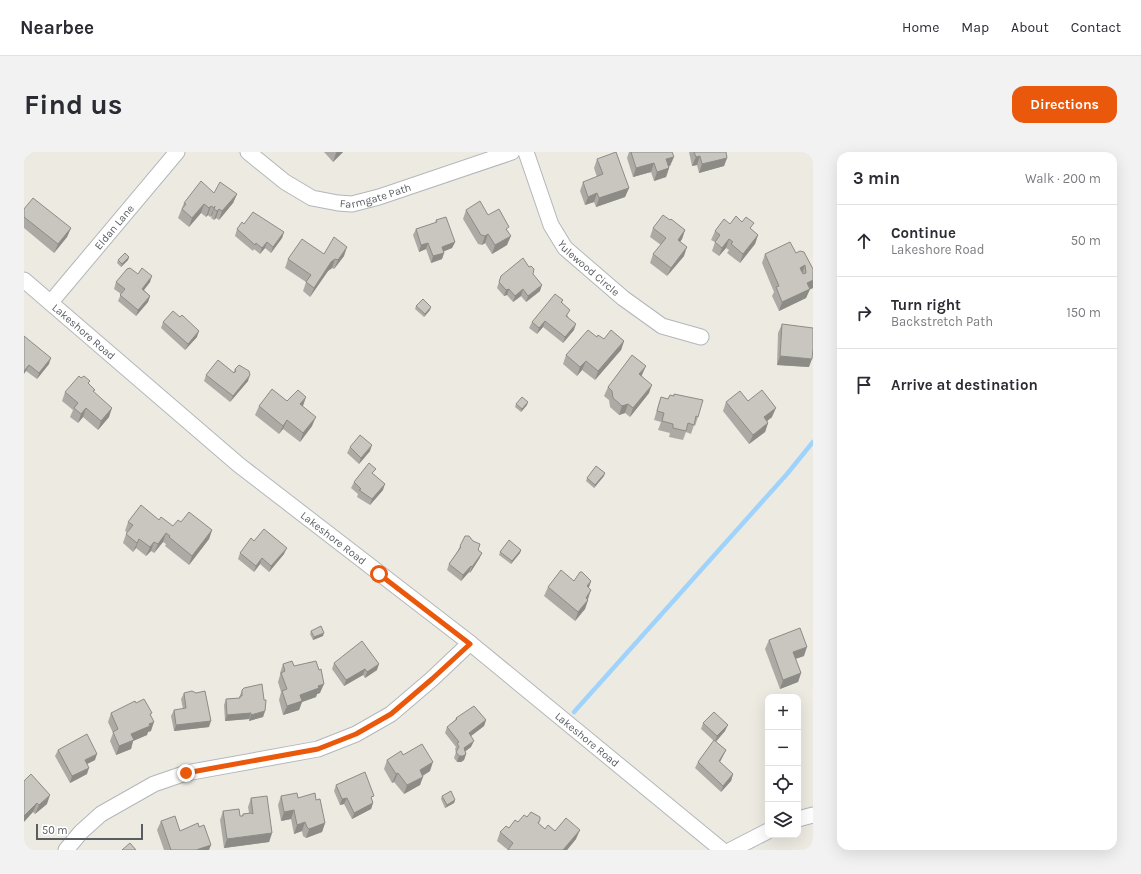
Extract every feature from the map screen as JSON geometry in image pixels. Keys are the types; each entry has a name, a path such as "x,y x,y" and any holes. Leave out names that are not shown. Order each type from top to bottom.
{"street":[{"name":"Eldan Lane","path":"51,302 177,152"},
{"name":"Farmgate Path","path":"248,152 285,182 312,198 352,204 380,197 512,152"},
{"name":"Yulewood Circle","path":"526,152 551,225 564,248 623,298 662,326 701,337"},
{"name":"Lakeshore Road","path":"24,280 239,465 470,644 722,850"},
{"path":"66,850 81,832 101,814 154,784 186,773 318,749 356,734 391,714 470,644"},
{"path":"801,818 813,815"},
{"path":"731,850 765,833"}],"building":[{"path":"616,152 629,188 599,198 597,193 588,197 583,182 603,174 597,159"},
{"path":"631,152 672,152 674,157 666,159 669,168 657,172 654,163 636,168"},
{"path":"694,152 726,152 727,158 702,164 700,156 696,157"},
{"path":"201,181 214,193 220,182 237,194 222,211 219,209 217,211 214,209 215,206 214,208 211,206 209,208 204,204 192,218 182,209 186,204 184,203"},
{"path":"33,198 71,228 58,244 24,217 24,209"},
{"path":"480,201 488,215 499,209 509,227 506,229 511,236 495,245 488,234 485,236 481,235 466,210"},
{"path":"253,212 284,232 273,247 267,242 262,248 256,243 255,245 237,229 242,222 244,224"},
{"path":"663,215 670,220 671,219 685,230 678,240 687,247 671,268 653,254 666,238 653,228"},
{"path":"736,216 742,222 746,217 754,223 750,228 758,235 743,254 731,244 733,242 729,239 722,248 715,242 720,235 715,231 724,219 730,224"},
{"path":"446,217 455,242 442,247 444,253 433,256 428,243 421,245 416,229 437,222 436,220"},
{"path":"334,237 347,247 338,260 335,259 331,262 314,288 306,282 311,275 288,259 302,239 324,254"},
{"path":"790,242 796,253 800,251 804,252 813,269 813,280 807,283 810,289 782,302 776,287 779,286 765,254","holes":["805,265 806,273 803,274 800,268"]},
{"path":"125,253 129,257 122,264 118,260"},
{"path":"523,258 529,267 531,266 534,269 533,274 542,285 528,296 523,289 515,296 509,289 506,290 499,282 501,276"},
{"path":"130,268 138,274 142,268 152,276 142,289 150,296 138,310 120,295 125,289 116,282 127,269"},
{"path":"555,294 563,300 561,302 570,310 566,316 576,324 565,337 545,321 539,328 532,322"},
{"path":"423,299 431,307 425,314 416,306"},
{"path":"173,311 180,317 182,315 199,331 188,344 163,322"},
{"path":"782,324 813,328 812,359 780,356"},
{"path":"588,330 597,337 598,335 604,339 611,330 624,341 598,371 586,361 580,367 566,355"},
{"path":"24,336 51,358 39,373 29,365 24,371"},
{"path":"632,355 646,366 639,374 652,385 633,408 628,404 622,406 613,398 612,391 608,387"},
{"path":"218,360 234,373 236,371 235,369 239,365 249,371 250,375 233,396 206,375"},
{"path":"79,376 81,378 84,376 90,381 88,383 95,390 93,391 112,408 101,421 86,408 81,414 74,408 78,403 65,392"},
{"path":"272,389 287,401 298,390 306,397 300,404 316,417 303,433 287,420 283,426 259,406"},
{"path":"762,390 776,408 764,417 768,423 753,435 726,402 740,391 748,401"},
{"path":"674,394 703,400 694,425 688,423 686,431 673,428 673,424 662,421 664,413 657,411 661,397 668,399 670,395 674,396"},
{"path":"522,397 528,402 522,409 516,404"},
{"path":"360,435 372,445 361,458 350,447"},
{"path":"369,463 376,469 372,473 385,484 372,499 359,490 361,489 354,482"},
{"path":"596,466 605,473 595,485 587,478"},
{"path":"141,505 159,520 161,517 173,526 178,520 181,522 189,512 212,530 192,556 166,533 158,544 154,542 150,547 139,539 137,543 126,534 133,525 128,522"},
{"path":"264,529 287,548 271,566 262,558 256,566 240,553 251,538 254,541"},
{"path":"465,536 469,536 473,541 480,544 478,550 482,553 472,567 471,566 463,575 449,564 461,547 460,546"},
{"path":"509,540 521,550 512,561 500,552"},
{"path":"561,570 574,581 580,572 582,572 591,581 587,586 591,590 586,598 588,600 578,612 548,587"},
{"path":"321,626 324,633 314,637 311,631"},
{"path":"800,628 807,647 793,652 801,673 783,680 769,640"},
{"path":"362,641 379,664 367,672 365,669 346,680 334,663"},
{"path":"292,661 294,666 316,661 319,670 321,669 324,684 318,686 319,688 300,695 302,701 287,706 282,691 287,689 281,673 285,671 283,664"},
{"path":"262,684 264,700 266,700 265,711 251,715 251,713 227,715 226,699 240,698 244,688"},
{"path":"192,691 196,693 205,691 211,721 176,725 174,710 186,708 184,693"},
{"path":"144,699 152,713 150,714 154,722 149,724 150,726 131,734 134,740 119,746 113,732 118,729 111,713 135,701 136,703"},
{"path":"474,706 486,720 469,733 474,741 464,748 466,754 459,756 456,752 459,747 457,743 459,742 447,727 457,719 456,718"},
{"path":"714,712 728,725 717,736 703,723"},
{"path":"87,734 97,754 85,760 89,768 72,776 58,750"},
{"path":"714,740 726,750 719,761 733,774 723,786 698,762"},
{"path":"422,744 433,762 420,770 423,777 407,785 398,773 396,774 387,760 401,751 403,755"},
{"path":"365,772 374,796 371,797 373,803 354,813 347,798 342,799 336,785"},
{"path":"31,774 50,795 39,805 37,803 24,816 24,781"},
{"path":"451,791 455,800 447,805 442,796"},
{"path":"297,793 298,798 315,793 316,800 320,799 325,823 309,829 305,822 297,825 294,810 284,812 281,796"},
{"path":"267,796 272,833 227,839 223,811 239,809 240,816 243,816 243,814 253,814 251,798"},
{"path":"531,812 540,817 538,823 545,829 548,825 555,831 566,818 580,830 563,850 508,850 513,843 500,832 506,826 509,828 515,820 518,822 524,815 527,817"},
{"path":"175,816 180,831 198,823 199,827 204,825 211,845 196,850 171,850 161,821"},
{"path":"130,843 136,850 122,850"}],"waterway":[{"path":"574,712 787,474 813,442"}],"route":[{"path":"186,773 318,749 356,734 391,714 470,644 379,574"}]}
